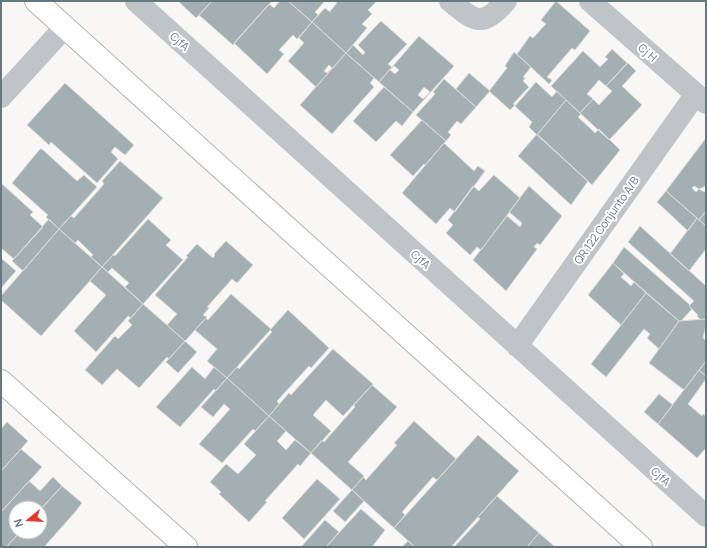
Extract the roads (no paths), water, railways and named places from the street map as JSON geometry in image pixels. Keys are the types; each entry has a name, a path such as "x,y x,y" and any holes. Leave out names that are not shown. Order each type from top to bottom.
{"street":[{"path":"36,1 641,547"},
{"name":"CjfA","path":"136,1 706,516"},
{"path":"450,1 467,16 475,19 486,18 494,14 506,1"},
{"name":"Cj H","path":"590,1 701,98"},
{"path":"1,97 65,27"},
{"name":"QR 122 Conjunto A/B","path":"517,346 701,98"},
{"path":"1,381 186,547"}]}
